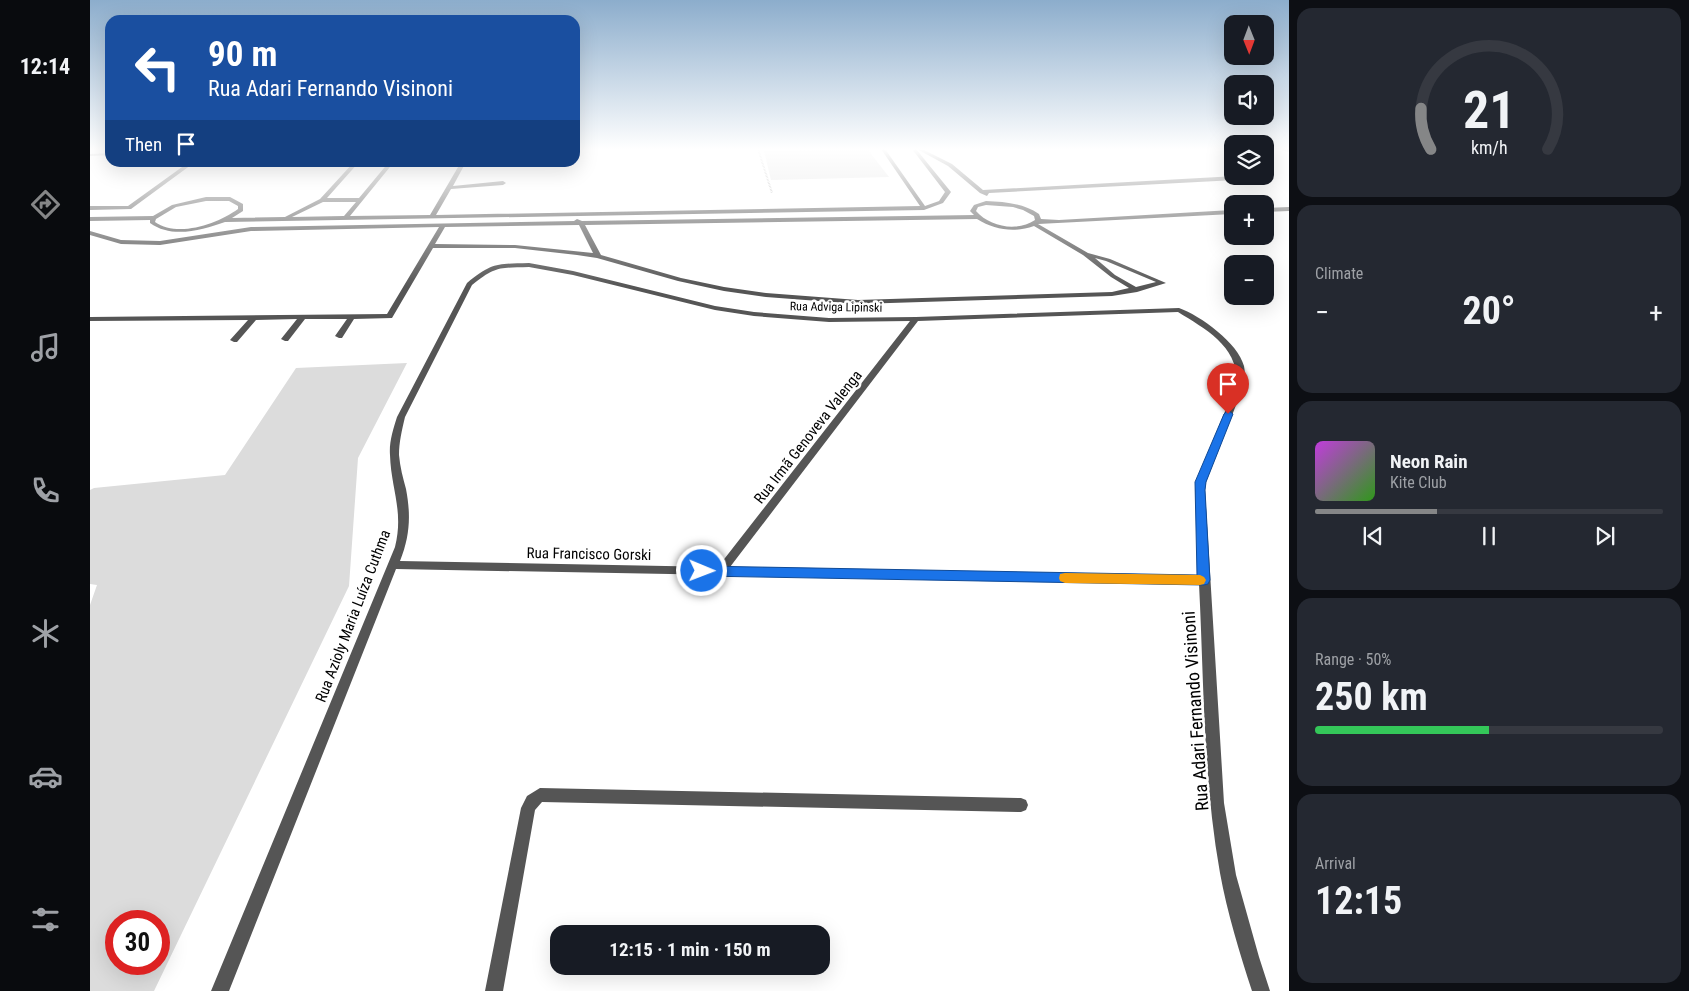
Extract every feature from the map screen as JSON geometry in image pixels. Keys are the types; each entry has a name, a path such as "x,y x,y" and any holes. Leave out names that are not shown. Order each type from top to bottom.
{"street":[{"path":"90,208 129,208 147,195"},
{"path":"284,219 322,200 326,195"},
{"path":"347,216 365,195"},
{"path":"433,215 444,195"},
{"path":"915,195 924,208"},
{"path":"154,218 152,222 155,226 173,230 200,228 226,220 347,216 924,208 941,202 946,195"},
{"path":"981,195 973,211 977,217 984,221 1008,227 1020,227 1036,223 1224,212"},
{"path":"991,195 1029,210 1037,215 1036,223"},
{"path":"90,219 154,218 174,206 195,200 219,198 237,202 241,205 240,210 226,220"},
{"path":"322,200 361,200"},
{"path":"976,206 986,203 1017,205"},
{"path":"1274,209 1289,208"},
{"path":"563,214 581,223 598,256"},
{"path":"90,233 122,242 160,243 251,230 977,217"},
{"path":"291,229 299,218"},
{"path":"1036,223 1085,254 1113,276 1137,290"},
{"path":"90,319 389,316 443,226"},
{"path":"431,246 512,246 567,251 598,256 680,280 724,289 815,300 858,302 1112,294 1163,284 1108,260 1085,254"},
{"name":"Rua Adviga Lipinski","path":"498,266 529,265 552,269 683,301 754,314 829,320 1178,310"},
{"name":"Rua Azioly Maria Luíza Cuthma","path":"220,991 394,565 404,530 404,512 394,462 398,424 465,290 475,277 498,266"},
{"name":"Rua Adari Fernando Visinoni","path":"1178,310 1204,325 1220,339 1234,353 1240,367 1241,382 1201,482 1200,490 1217,803 1228,875 1250,957 1262,991"},
{"path":"339,336 352,316"},
{"path":"234,340 254,317"},
{"path":"285,339 303,317"},
{"name":"Rua Irmã Genoveva Valenga","path":"721,571 916,319"},
{"name":"Rua Francisco Gorski","path":"394,565 1204,580"},
{"path":"494,991 528,808 532,801 540,794 1021,805"}],"shaded area":[{"path":"407,363 358,458 349,586 170,958 170,910 105,910 105,975 162,975 154,991 90,991 90,605 97,585 90,584 90,490 94,488 225,475 296,368"}],"slow traffic":[{"path":"1065,578 1200,580"}],"route":[{"path":"702,571 1204,580 1201,482 1228,414"}]}
